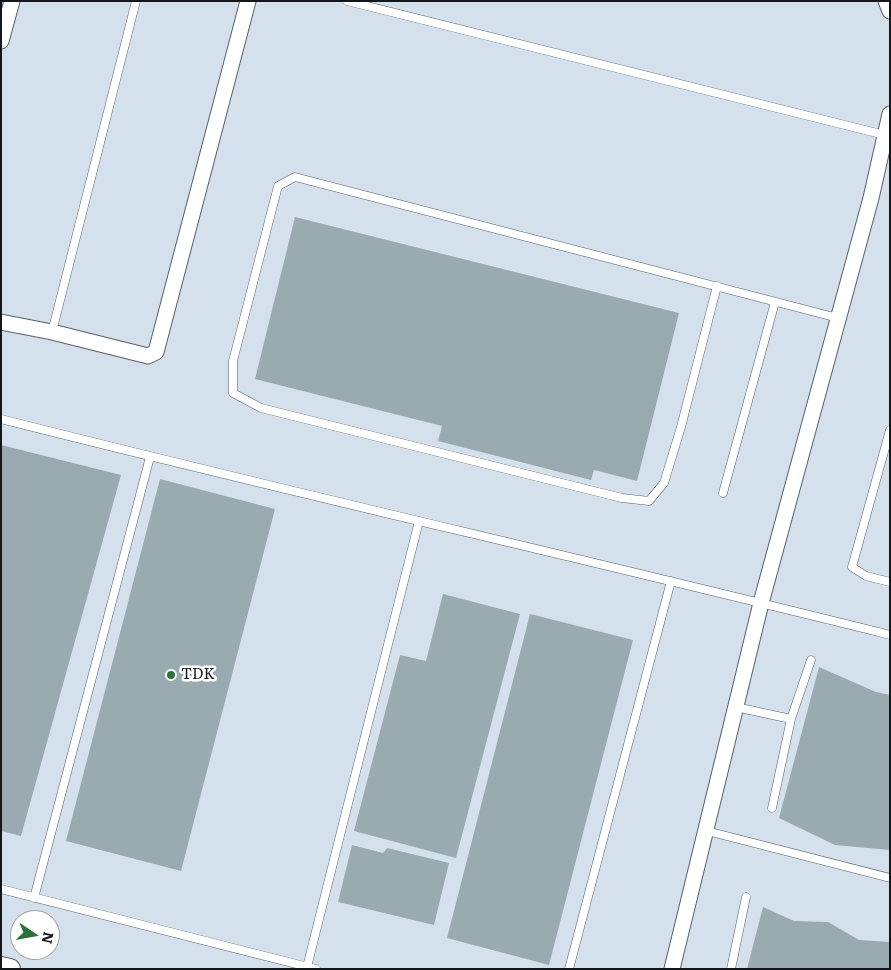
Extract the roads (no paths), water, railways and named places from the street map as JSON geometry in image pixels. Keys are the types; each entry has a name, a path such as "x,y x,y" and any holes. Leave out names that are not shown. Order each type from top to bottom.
{"main road":[{"path":"1,967 10,969"}],"street":[{"path":"1,41 12,1"},
{"path":"1,322 52,332 148,356 156,352 248,1"},
{"path":"886,1 890,11"},
{"path":"672,969 761,602 871,198 890,114"}],"lane":[{"path":"52,332 136,1"},
{"path":"347,1 885,135"},
{"path":"717,286 681,427 664,483 649,501 613,496 316,423 261,408 233,393 232,361 278,186 295,177 717,286 838,318"},
{"path":"723,493 775,302"},
{"path":"1,419 150,457 761,602 890,635"},
{"path":"890,430 852,567 866,576 890,582"},
{"path":"34,898 150,457"},
{"path":"307,967 419,521"},
{"path":"569,969 670,581"},
{"path":"772,808 791,719 811,660"},
{"path":"736,707 791,719"},
{"path":"707,831 890,878"},
{"path":"1,889 316,969"},
{"path":"731,969 746,897"}],"place":[{"name":"TDK","path":"171,675"}]}
